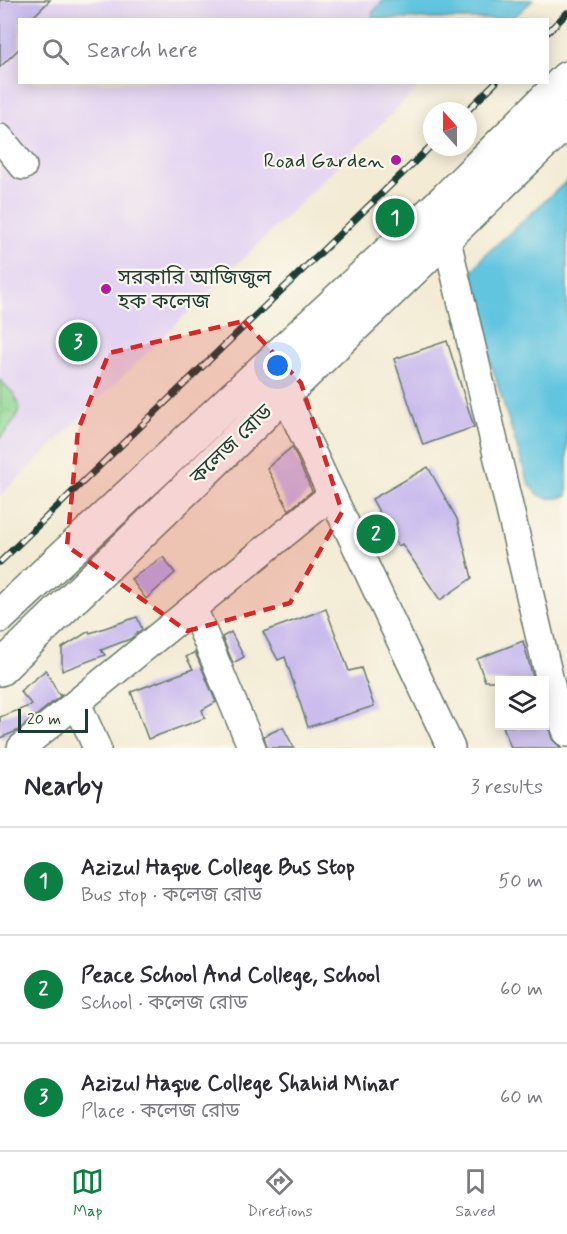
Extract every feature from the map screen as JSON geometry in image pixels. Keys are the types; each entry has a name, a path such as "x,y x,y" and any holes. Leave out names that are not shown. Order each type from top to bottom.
{"highway":[{"name":"কলেজ রোড","path":"0,616 445,200 567,78"},
{"name":"কলেজ রোড","path":"0,669 567,120"}],"street":[{"path":"0,138 23,166"},
{"path":"445,200 446,236 553,694 567,734"},
{"path":"284,393 451,748"},
{"path":"21,748 332,495"},
{"path":"193,608 252,748"},
{"path":"77,703 97,748"}],"highlighted area":[{"path":"244,321 301,383 342,512 290,603 187,631 67,546 78,430 109,353"}],"shaded area":[{"name":"সরকারি আজিজুল হক কলেজ","path":"0,0 507,0 489,18 18,18 18,84 422,84 0,496"}],"green space":[{"path":"0,380 15,396 19,409 14,421 0,438"}],"water":[{"path":"384,0 533,0 513,18 372,18 373,12"},
{"path":"567,181 567,496 548,498 534,491 527,479 485,344 470,280 474,269 484,256"}],"building":[{"path":"0,0 50,0 32,18 18,18 18,50 0,67"},
{"path":"447,341 474,427 423,445 394,359"},
{"path":"292,447 312,491 289,510 267,468"},
{"path":"428,467 457,519 472,578 440,600 402,544 398,546 372,499"},
{"path":"163,557 175,573 146,599 131,579"},
{"path":"326,609 349,671 361,668 374,706 308,727 285,657 278,660 263,632"},
{"path":"137,617 142,629 130,639 101,650 105,655 62,671 62,648 89,631 90,633"},
{"path":"231,632 244,657 233,663 222,637"},
{"path":"523,641 533,676 495,676 495,681 485,681 477,659"},
{"path":"195,652 216,702 202,710 205,718 148,739 131,692 193,669 186,657"},
{"path":"46,670 59,695 63,694 17,731 0,738 0,717 32,705 20,691"},
{"path":"283,727 294,748 267,748 264,736"},
{"path":"549,729 552,739 561,748 511,748 504,730"}],"railway":[{"path":"549,31 567,13"},
{"path":"476,102 494,84"},
{"path":"0,562 423,154"}],"place":[{"name":"Road Garden","path":"396,160"},
{"name":"Azizul Haque College Bus Stop","path":"395,218"},
{"name":"সরকারি আজিজুল হক কলেজ","path":"106,289"},
{"name":"Azizul Haque College Shahid Minar","path":"78,342"},
{"name":"Peace School And College, School","path":"376,534"}]}
